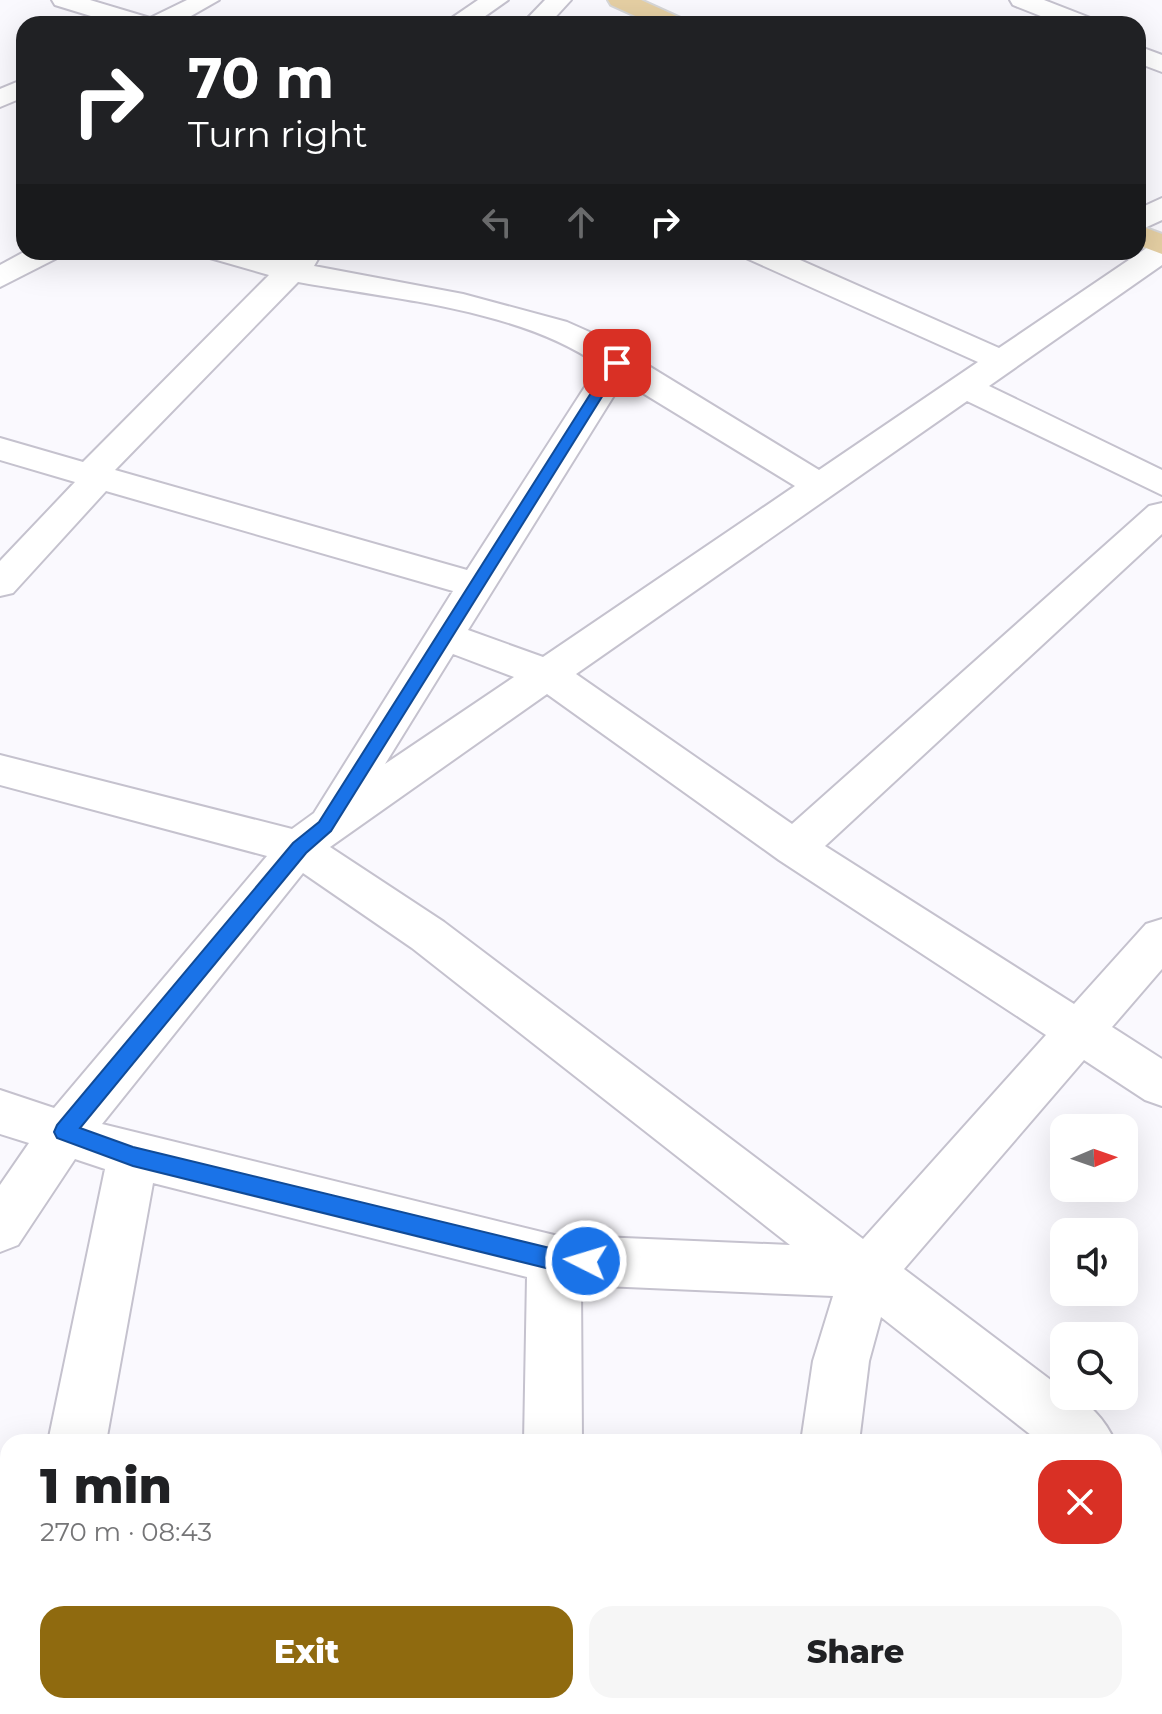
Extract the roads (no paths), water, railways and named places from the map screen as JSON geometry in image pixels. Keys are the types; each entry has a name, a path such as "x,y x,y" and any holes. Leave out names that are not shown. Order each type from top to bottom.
{"main road":[{"path":"620,0 656,16"}],"street":[{"path":"64,0 117,16"},
{"path":"174,16 207,0"},
{"path":"469,16 496,0"},
{"path":"543,16 559,0"},
{"path":"1022,0 1063,16"},
{"path":"312,837 1162,251"},
{"path":"0,278 32,260"},
{"path":"775,260 1002,361"},
{"path":"0,584 94,476 300,262 331,276 523,319 601,348 617,363 820,486"},
{"path":"0,1228 65,1132 312,837 617,363"},
{"path":"964,387 1162,484"},
{"path":"0,449 476,585"},
{"path":"794,848 1162,514"},
{"path":"444,636 547,674 794,848 1162,1085"},
{"path":"0,770 312,837 428,935 1076,1434"},
{"path":"831,1434 841,1361 867,1273 1077,1029 1162,937"},
{"path":"0,1112 133,1156 554,1259 867,1273"},
{"path":"79,1434 133,1156"},
{"path":"553,1434 554,1259"}]}
